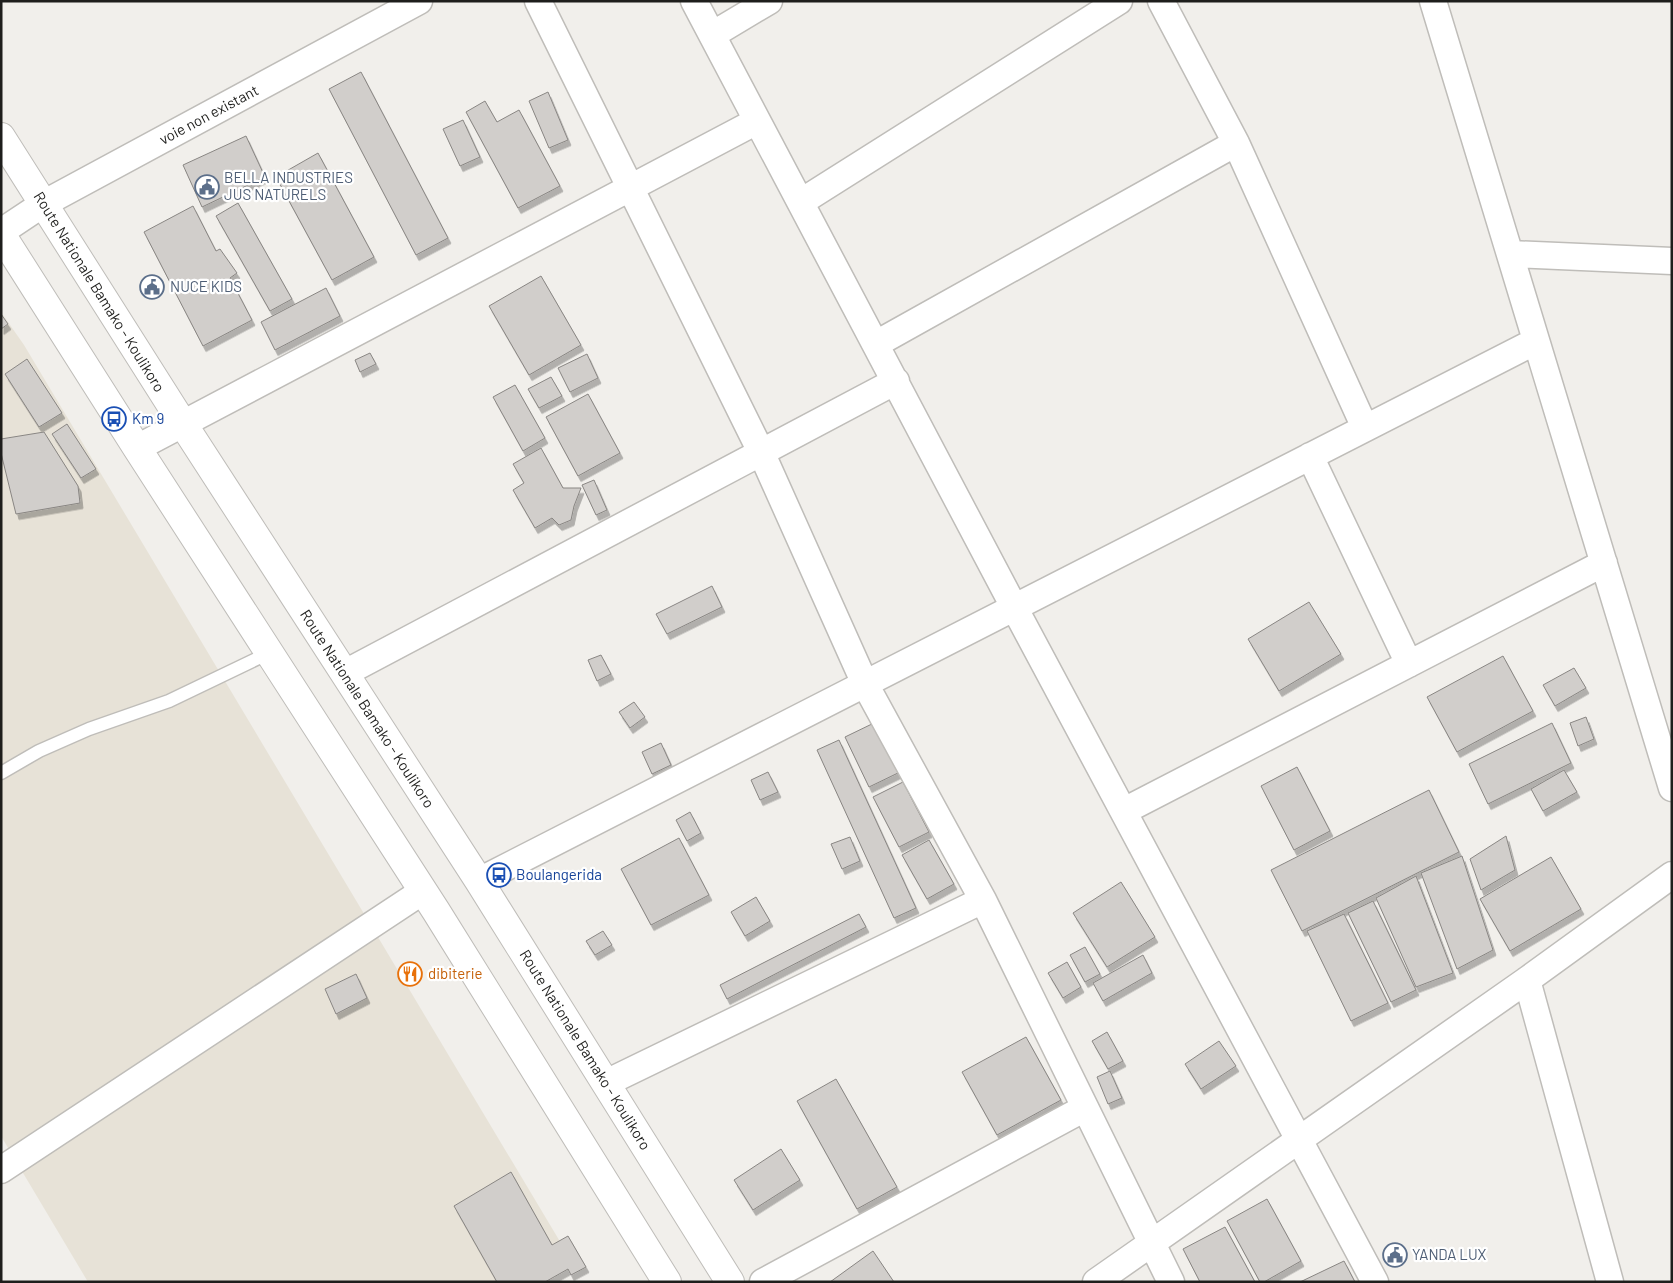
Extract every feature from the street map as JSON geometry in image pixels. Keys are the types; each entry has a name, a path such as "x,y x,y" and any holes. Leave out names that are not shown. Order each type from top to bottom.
{"main road":[{"name":"Route Nationale Bamako - Koulikoro","path":"1,137 182,424 479,881 730,1282"},
{"path":"1,233 137,448 423,891 667,1282"}],"street":[{"name":"voie non existant","path":"1,233 44,204 419,1"},
{"path":"538,1 762,454 865,684 983,900 1171,1282"},
{"path":"694,1 1014,608 1124,810 1375,1282"},
{"path":"712,35 769,1"},
{"path":"801,202 1119,1"},
{"path":"1161,1 1236,143 1365,428"},
{"path":"1433,1 1604,563 1662,722 1672,788"},
{"path":"137,448 757,121"},
{"path":"876,344 1236,143"},
{"path":"1510,254 1672,261"},
{"path":"479,881 1536,340"},
{"path":"345,673 896,382"},
{"path":"1310,456 1409,664"},
{"path":"1124,810 1604,563"},
{"path":"1096,1282 1527,980 1672,875"},
{"path":"1,1170 423,891"},
{"path":"606,1083 983,900"},
{"path":"1527,980 1610,1282"},
{"path":"763,1282 1085,1108"}],"lane":[{"path":"1,773 38,751 89,729 169,700 269,653"}],"shaded area":[{"path":"1,312 24,345 571,1260 535,1282 88,1282 1,1136"}],"building":[{"path":"361,72 448,238 416,255 329,89"},
{"path":"548,92 568,140 549,148 529,101"},
{"path":"485,101 497,122 519,110 560,186 518,208 466,112"},
{"path":"463,120 480,157 460,166 443,129"},
{"path":"246,136 265,177 202,207 183,165"},
{"path":"318,153 374,257 332,280 276,177"},
{"path":"238,203 292,299 270,311 216,216"},
{"path":"193,206 216,251 220,249 237,273 230,278 252,320 203,346 144,232"},
{"path":"541,276 581,345 529,375 489,306"},
{"path":"326,288 340,316 275,350 261,322"},
{"path":"1,314 8,324 1,329"},
{"path":"370,353 376,364 360,372 355,360"},
{"path":"587,354 598,378 570,392 558,368"},
{"path":"27,359 62,413 39,427 5,374"},
{"path":"551,377 562,396 539,408 528,389"},
{"path":"515,385 545,438 523,451 493,397"},
{"path":"588,394 620,453 578,476 546,417"},
{"path":"67,424 96,469 81,478 52,434"},
{"path":"44,432 78,486 80,503 16,514 1,453 1,439"},
{"path":"541,448 563,488 581,488 571,520 559,525 552,518 535,528 513,490 524,483 513,464"},
{"path":"594,480 607,510 596,515 582,485"},
{"path":"712,586 722,607 667,634 656,614"},
{"path":"1309,602 1341,654 1279,691 1248,639"},
{"path":"601,655 611,674 597,681 588,660"},
{"path":"1503,656 1533,711 1457,752 1427,697"},
{"path":"1574,668 1586,688 1555,706 1543,685"},
{"path":"634,702 645,717 630,728 619,712"},
{"path":"1586,717 1594,739 1578,746 1570,723"},
{"path":"876,722 900,772 869,787 845,737"},
{"path":"1552,723 1571,763 1488,804 1469,764"},
{"path":"839,740 916,908 894,918 817,750"},
{"path":"661,743 671,765 652,774 642,752"},
{"path":"1297,767 1330,831 1294,850 1261,786"},
{"path":"1564,770 1577,792 1543,811 1531,789"},
{"path":"768,772 778,792 760,800 751,780"},
{"path":"903,782 929,832 899,847 873,797"},
{"path":"1429,790 1459,852 1302,931 1271,870"},
{"path":"690,812 701,833 687,841 676,820"},
{"path":"1506,836 1515,870 1481,890 1470,859"},
{"path":"850,837 860,861 842,869 831,844"},
{"path":"679,838 709,895 651,925 621,869"},
{"path":"929,840 954,884 927,899 902,855"},
{"path":"1462,856 1493,950 1457,969 1421,873"},
{"path":"1551,857 1581,909 1510,951 1480,899"},
{"path":"1416,876 1453,973 1416,987 1376,898"},
{"path":"1121,882 1155,937 1107,967 1073,913"},
{"path":"756,897 770,921 745,936 731,912"},
{"path":"1373,901 1416,990 1391,1002 1348,913"},
{"path":"859,914 866,927 727,999 720,985"},
{"path":"1344,914 1388,1003 1351,1021 1307,931"},
{"path":"603,931 612,945 595,955 586,941"},
{"path":"1085,947 1100,974 1085,982 1070,955"},
{"path":"1143,955 1152,973 1103,1001 1093,983"},
{"path":"1067,962 1081,987 1063,998 1048,973"},
{"path":"356,974 367,998 336,1014 325,989"},
{"path":"1107,1032 1123,1061 1108,1069 1092,1041"},
{"path":"1026,1037 1061,1100 997,1135 962,1072"},
{"path":"1219,1041 1236,1066 1201,1089 1185,1064"},
{"path":"1110,1071 1122,1098 1108,1104 1097,1077"},
{"path":"836,1079 897,1187 857,1209 797,1101"},
{"path":"781,1149 800,1180 753,1210 734,1180"},
{"path":"511,1172 552,1245 568,1236 586,1267 571,1275 568,1269 545,1282 497,1282 454,1206"},
{"path":"1267,1199 1301,1261 1264,1282 1260,1282 1227,1221"},
{"path":"1225,1227 1255,1282 1200,1282 1183,1249"},
{"path":"873,1251 894,1282 830,1282"},
{"path":"1344,1261 1355,1282 1300,1282"}],"place":[{"name":"BELLA INDUSTRIES JUS NATURELS","path":"207,187"},
{"name":"NUCE KIDS","path":"152,287"},
{"name":"Km 9","path":"114,419"},
{"name":"Boulangerida","path":"499,875"},
{"name":"dibiterie","path":"410,974"},
{"name":"YANDA LUX","path":"1395,1255"}]}
